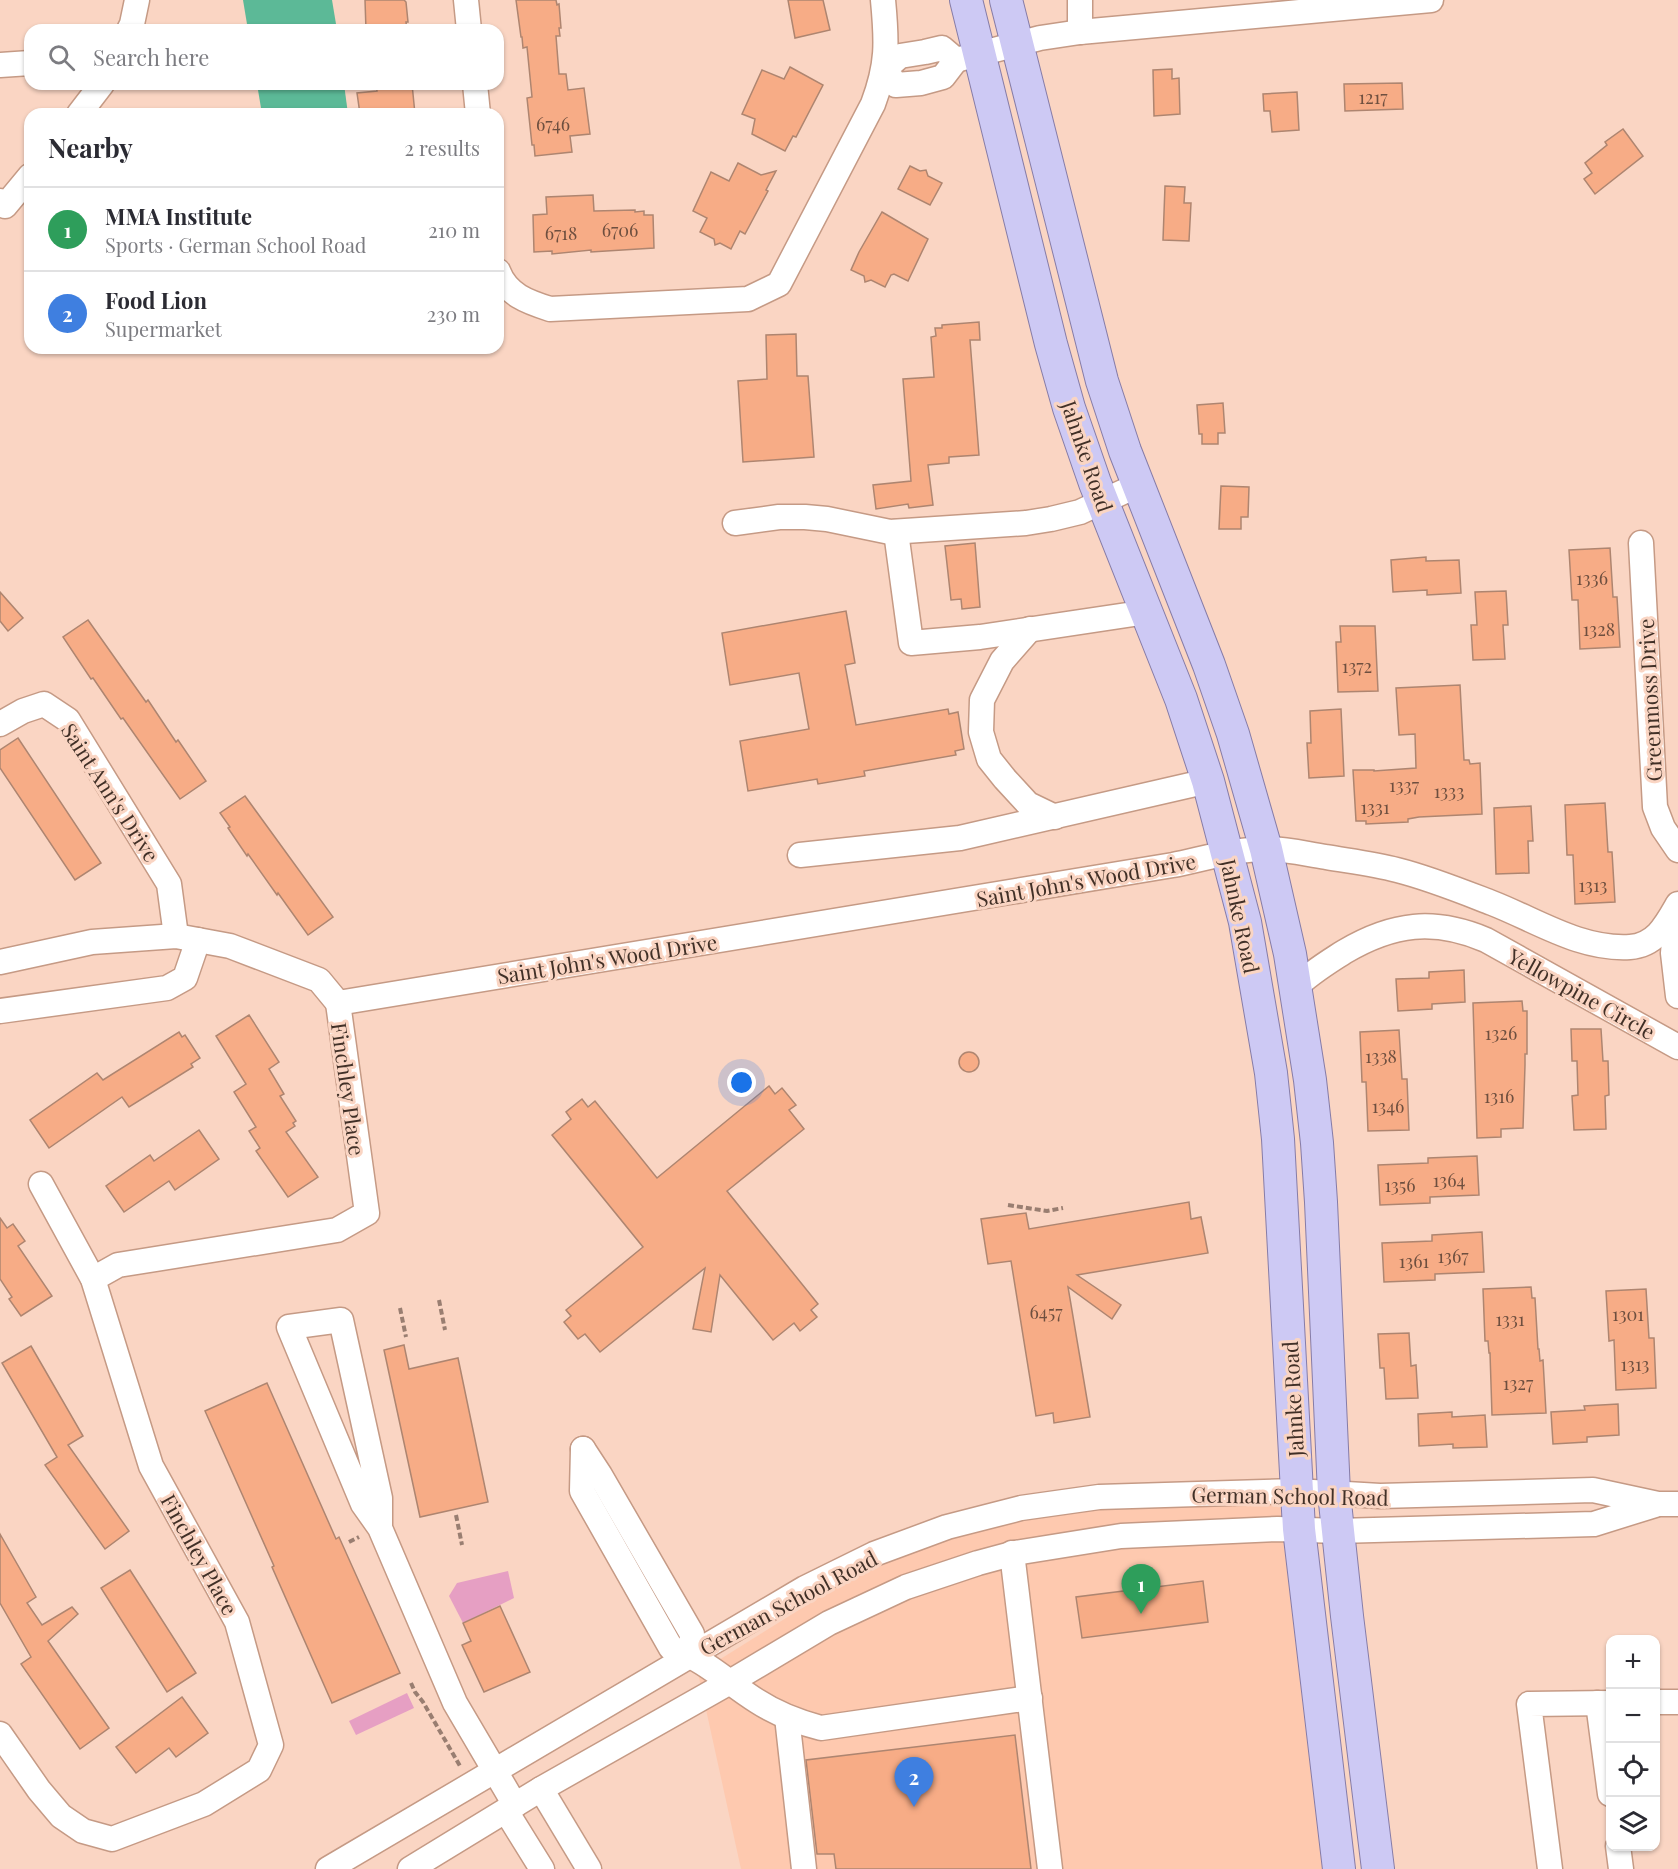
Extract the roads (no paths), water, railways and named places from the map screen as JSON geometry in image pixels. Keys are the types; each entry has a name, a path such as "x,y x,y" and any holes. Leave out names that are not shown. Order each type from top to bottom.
{"main road":[{"name":"Jahnke Road","path":"966,0 968,57 1070,408 1102,501 1181,699 1208,782 1245,922 1271,1073 1278,1139 1299,1529 1339,1869"},
{"name":"Jahnke Road","path":"1006,0 1112,416 1209,665 1233,734 1266,849 1295,988 1310,1080 1317,1143 1334,1493 1378,1869"}],"street":[{"path":"132,24 137,0"},
{"path":"466,0 468,24"},
{"path":"504,282 522,300 550,309 748,299 779,284 873,104 885,69 886,31 883,0"},
{"path":"1080,0 1080,32"},
{"path":"885,69 896,85 921,83 943,77 968,57 1040,38 1080,32 1431,0"},
{"path":"0,65 24,63"},
{"path":"82,108 93,90"},
{"path":"476,90 477,108"},
{"path":"0,201 6,206 24,184"},
{"path":"735,523 779,517 805,517 896,532 1051,519 1080,512 1138,485"},
{"path":"896,532 911,642 980,637 1147,612"},
{"name":"Greenmoss Drive","path":"1641,543 1655,807 1663,828 1678,850"},
{"path":"1030,629 1002,661 982,700 981,732 989,759 1005,779 1028,804 1055,817"},
{"name":"Saint Ann's Drive","path":"0,724 23,711 44,704 68,720 169,884 187,938"},
{"path":"800,855 960,838 1208,782"},
{"name":"Yellowpine Circle","path":"1228,854 1266,849 1381,866 1494,904 1574,938 1617,946 1650,942 1666,926 1678,905"},
{"name":"Saint John's Wood Drive","path":"338,1003 1228,854"},
{"name":"Yellowpine Circle","path":"1425,879 1464,910 1486,940"},
{"name":"Yellowpine Circle","path":"1678,905 1673,952 1678,996"},
{"name":"Yellowpine Circle","path":"1295,988 1342,953 1388,931 1432,926 1458,929 1486,940 1678,1047"},
{"path":"0,962 92,942 187,938 230,946 319,980 338,1003"},
{"path":"0,1011 167,988 184,978 187,938"},
{"name":"Finchley Place","path":"93,1279 118,1265 337,1230 367,1213 338,1003"},
{"name":"Finchley Place","path":"0,1734 39,1790 61,1816 83,1831 112,1839 204,1804 259,1770 271,1745 237,1622 151,1466 93,1279 41,1184"},
{"path":"380,1528 380,1498 341,1320 289,1327 363,1504 380,1528 455,1703 495,1772 542,1869"},
{"path":"691,1655 692,1634 583,1449 582,1491 671,1648 691,1655 759,1702 795,1721 821,1728 1030,1698"},
{"name":"German School Road","path":"328,1869 805,1588 840,1570 911,1540 985,1516 1099,1497 1296,1491 1392,1496 1593,1490 1668,1504"},
{"name":"German School Road","path":"410,1869 542,1789 829,1623 871,1602 942,1574 1012,1553 1121,1536 1299,1529 1338,1531 1594,1524 1668,1504"},
{"path":"1012,1553 1050,1869"},
{"path":"1660,1702 1678,1702"},
{"path":"1550,1869 1529,1704 1604,1703 1607,1743"},
{"path":"787,1717 804,1869"},
{"path":"542,1789 589,1869"},
{"path":"1619,1851 1621,1869"}],"place":[{"name":"MMA Institute","path":"1141,1614"},
{"name":"Food Lion","path":"914,1807"}]}
